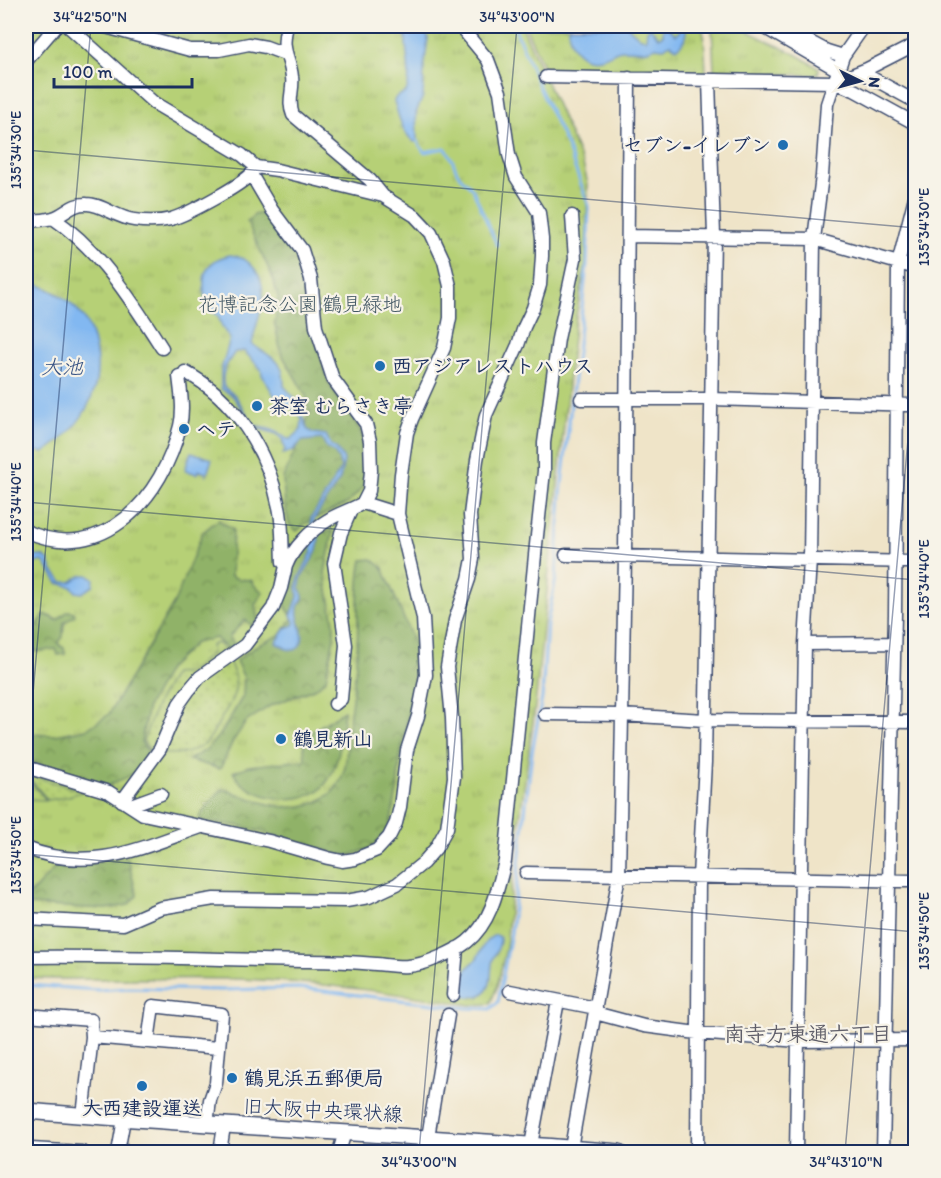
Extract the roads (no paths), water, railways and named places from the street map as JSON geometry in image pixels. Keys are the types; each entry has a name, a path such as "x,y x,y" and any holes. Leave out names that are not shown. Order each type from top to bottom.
{"main road":[{"name":"旧大阪中央環状線","path":"26,1111 225,1126 428,1137 531,1145 548,1150 571,1148 619,1152"}],"street":[{"path":"26,61 56,26"},
{"path":"68,26 154,103 242,155 254,172 272,210 304,256 311,279 316,327 333,378 366,424 370,441 369,491 363,503 328,520 307,536 291,554 273,608 245,645 200,677 189,690 179,704 160,749 126,803"},
{"path":"102,26 190,50 219,50 249,44 266,46 285,54"},
{"path":"287,26 284,38 285,54 293,79 290,102 293,115 370,180 383,196"},
{"path":"26,919 123,924 160,908 214,899 346,901 369,897 397,884 423,863 436,848 447,828 454,777 447,667 455,620 469,579 473,559 470,516 477,460 486,415 519,345 533,308 540,285 542,248 539,213 516,177 509,155 500,92 488,60 460,26"},
{"path":"762,26 854,90 915,124"},
{"path":"780,26 827,51 843,56"},
{"path":"796,1152 805,644 810,560 814,239 822,176 827,104 843,56 860,27"},
{"path":"546,77 709,80 836,76 861,72 915,44"},
{"path":"861,72 915,102"},
{"path":"571,1148 619,875 625,557 629,78"},
{"path":"697,1152 699,877 705,720 714,236 709,80"},
{"path":"26,220 53,218 71,207 85,204 98,206 114,215 134,220 167,220 194,209 254,172 277,170 383,196 415,216 431,233 439,249 448,273 451,303 448,334 444,348 411,418 407,433 398,514 424,628 426,675 418,716 407,750 396,823 377,850 362,858 342,861 328,858 269,841 143,814 109,792 26,767"},
{"path":"883,1152 895,561 898,264 915,193"},
{"path":"26,957 108,956 316,961 409,966 432,960 457,948 467,942 478,929 491,909 505,861 542,502 544,443 558,339 575,259 572,216"},
{"path":"53,218 66,226 114,276 162,348"},
{"path":"628,236 814,239 915,268"},
{"path":"26,531 37,536 64,541 105,533 130,516 145,500 170,455 180,427 182,374 200,380 222,399 243,424 260,450 280,508 283,562 286,566"},
{"path":"581,399 711,399 915,405"},
{"path":"363,503 398,514"},
{"path":"335,704 341,699 346,645 334,563 341,533 351,510"},
{"path":"566,555 915,562"},
{"path":"805,644 893,643"},
{"path":"545,714 621,715 705,720 915,722"},
{"path":"126,803 161,794"},
{"path":"26,848 53,857 106,857 122,855 204,826"},
{"path":"526,873 915,881"},
{"path":"453,995 457,948"},
{"path":"510,991 558,1001 644,1026 697,1033 798,1041 915,1040"},
{"path":"531,1145 558,1001"},
{"path":"148,1042 153,1006 222,1014 216,1083 210,1100 207,1124"},
{"path":"26,1015 91,1020 92,1037 83,1116"},
{"path":"428,1137 448,1015"},
{"path":"92,1037 218,1048"},
{"path":"118,1152 124,1119"},
{"path":"220,1152 225,1126"},
{"path":"339,1152 345,1132"},
{"path":"31,1152 31,1149 82,1152"}],"water":[{"path":"407,26 423,26 428,38 423,96 416,113 417,141 414,142 403,128 394,101 396,97 406,92 408,84"},
{"path":"569,26 627,26 639,37 646,39 647,30 650,28 659,37 663,35 663,29 668,27 676,35 682,28 686,30 684,40 677,48 670,44 664,48 655,47 644,51 620,50 596,59 583,56 573,47"},
{"path":"230,255 244,259 252,265 260,277 262,305 252,344 279,364 284,386 300,404 307,429 313,433 326,435 344,460 340,479 314,519 319,543 300,581 303,598 297,613 302,640 295,650 287,649 276,643 286,628 294,625 295,622 291,616 298,597 297,584 312,552 311,518 341,468 338,458 327,448 322,439 302,441 292,451 283,454 285,449 282,439 277,434 254,427 232,395 221,389 221,370 230,339 218,316 207,308 204,290 205,274 208,268 220,258","holes":["244,351 261,369 262,375 277,400 291,407 302,418 301,430 291,439 287,439 276,431 254,425 235,395 224,387 224,373 235,352"]},
{"name":"大池","path":"26,280 56,293 81,314 92,335 97,364 96,380 86,409 68,433 43,453 37,451 26,453"},
{"path":"191,452 212,459 206,477 206,473 198,470 197,474 185,470"},
{"path":"43,556 62,582 71,582 88,575 94,579 93,586 82,593 76,592 72,587 58,583 43,561 35,563 26,560 26,557"},
{"path":"496,935 500,937 500,943 493,959 488,989 479,996 467,997 461,992 465,972 475,961 485,943"}],"waterway":[{"path":"26,985 98,990 299,988 490,1009 498,1002 511,933 532,752 542,698 547,623 556,578 561,493 587,264 589,206 567,146 514,26"},
{"path":"417,141 424,152 445,148 448,151 459,175 473,190 497,245"}],"place":[{"name":"セブン-イレブン","path":"783,145"},
{"name":"西アジアレストハウス","path":"380,366"},
{"name":"茶室 むらさき亭","path":"257,406"},
{"name":"ヘテ","path":"184,429"},
{"name":"鶴見新山","path":"281,739"},
{"name":"鶴見浜五郵便局","path":"232,1078"},
{"name":"大西建設運送","path":"142,1086"}],"district":[{"name":"南寺方東通六丁目","path":"808,1034"}],"park label":[{"name":"花博記念公園 鶴見緑地","path":"300,304"}]}
